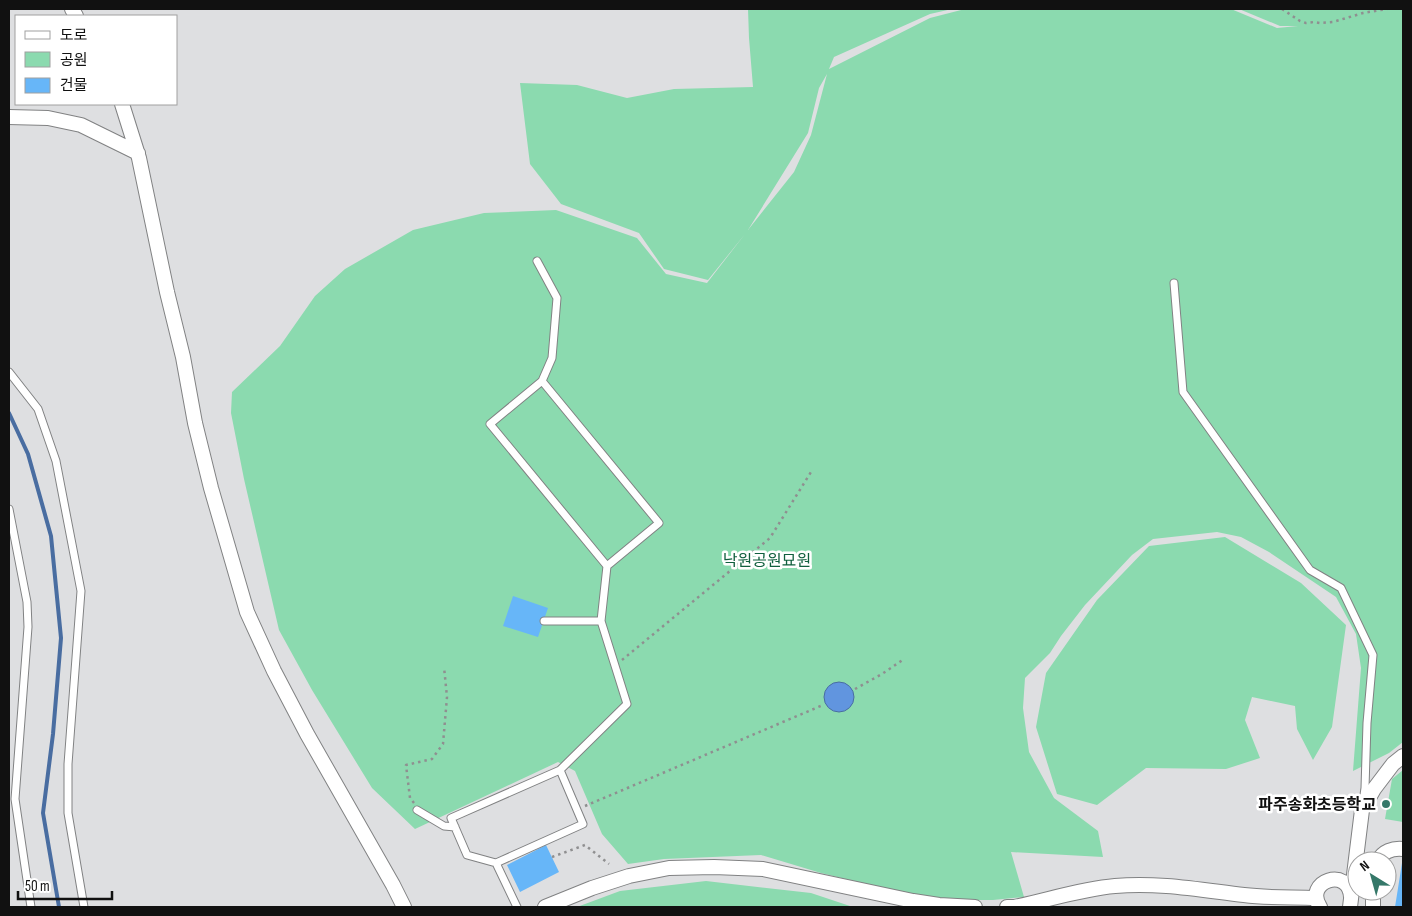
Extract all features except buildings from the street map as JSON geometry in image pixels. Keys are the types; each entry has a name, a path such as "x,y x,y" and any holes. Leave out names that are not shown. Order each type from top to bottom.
{"street":[{"path":"122,105 138,153 208,478 246,612 307,734 404,907"},
{"path":"9,116 48,118 81,126 138,153"},
{"path":"1349,904 1362,810 1378,782 1393,764 1403,756"},
{"path":"1388,851 1403,848"},
{"path":"545,907 592,888 629,876 669,868 714,866 763,869 938,906 975,907"},
{"path":"1006,907 1014,907 1115,886 1138,885 1184,888 1318,903 1319,887 1323,883 1334,879 1344,883 1350,893 1349,904"}],"lane":[{"path":"537,261 557,298 552,358 542,381 490,424 607,566"},
{"path":"1174,283 1183,392 1310,570 1340,588 1373,655 1362,810"},
{"path":"9,372 38,409 56,461 81,591 68,764 68,813 84,907"},
{"path":"542,381 659,523 607,566 601,621 627,704 560,770 451,818 467,855 496,863 583,824 560,770"},
{"path":"9,509 26,602 28,627 15,799 31,907"},
{"path":"544,621 601,621"},
{"path":"417,810 444,826 455,827"},
{"path":"496,863 517,907"}],"path":[{"path":"1282,9 1300,21 1320,23 1333,22 1363,13 1387,9"},
{"path":"615,666 770,538 811,472"},
{"path":"854,689 904,660"},
{"path":"417,810 410,798 406,766 432,759 442,744 447,697 444,667"},
{"path":"577,810 823,705"},
{"path":"552,857 585,845 609,864"}],"green space":[{"name":"낙원공원묘원","path":"748,9 952,9 930,14 834,57 829,69 930,18 965,9 1231,9 1277,28 1298,26 1280,26 1239,9 1403,9 1403,742 1389,753 1353,771 1361,668 1356,634 1336,597 1269,552 1241,537 1217,532 1153,539 1132,555 1085,605 1050,653 1025,678 1023,708 1029,752 1054,798 1098,831 1103,857 1011,852 1024,897 993,900 943,900 821,873 761,855 664,859 628,864 602,834 575,771 558,762 415,829 372,788 312,690 279,630 244,479 231,413 232,392 280,346 315,296 345,269 413,230 484,213 556,210 637,238 666,274 707,283 745,234 708,280 664,269 639,233 561,204 530,164 520,83 577,85 627,98 674,89 753,87","holes":["827,74 811,135 794,172 748,230 808,133 819,88"]},
{"path":"1225,537 1301,583 1346,625 1332,727 1313,760 1297,729 1295,706 1252,697 1245,720 1260,758 1226,769 1146,768 1097,805 1057,794 1036,727 1046,673 1097,600 1149,546"},
{"path":"1403,770 1403,822 1385,819 1392,779"},
{"path":"706,881 811,893 853,907 577,907 620,891"}],"water":[{"path":"839,682 850,686 854,697 850,708 839,712 828,708 824,697 828,686"}],"waterway":[{"path":"9,413 28,454 51,536 61,638 53,734 43,813 59,907"}],"place":[{"name":"파주송화초등학교","path":"1386,804"}]}
